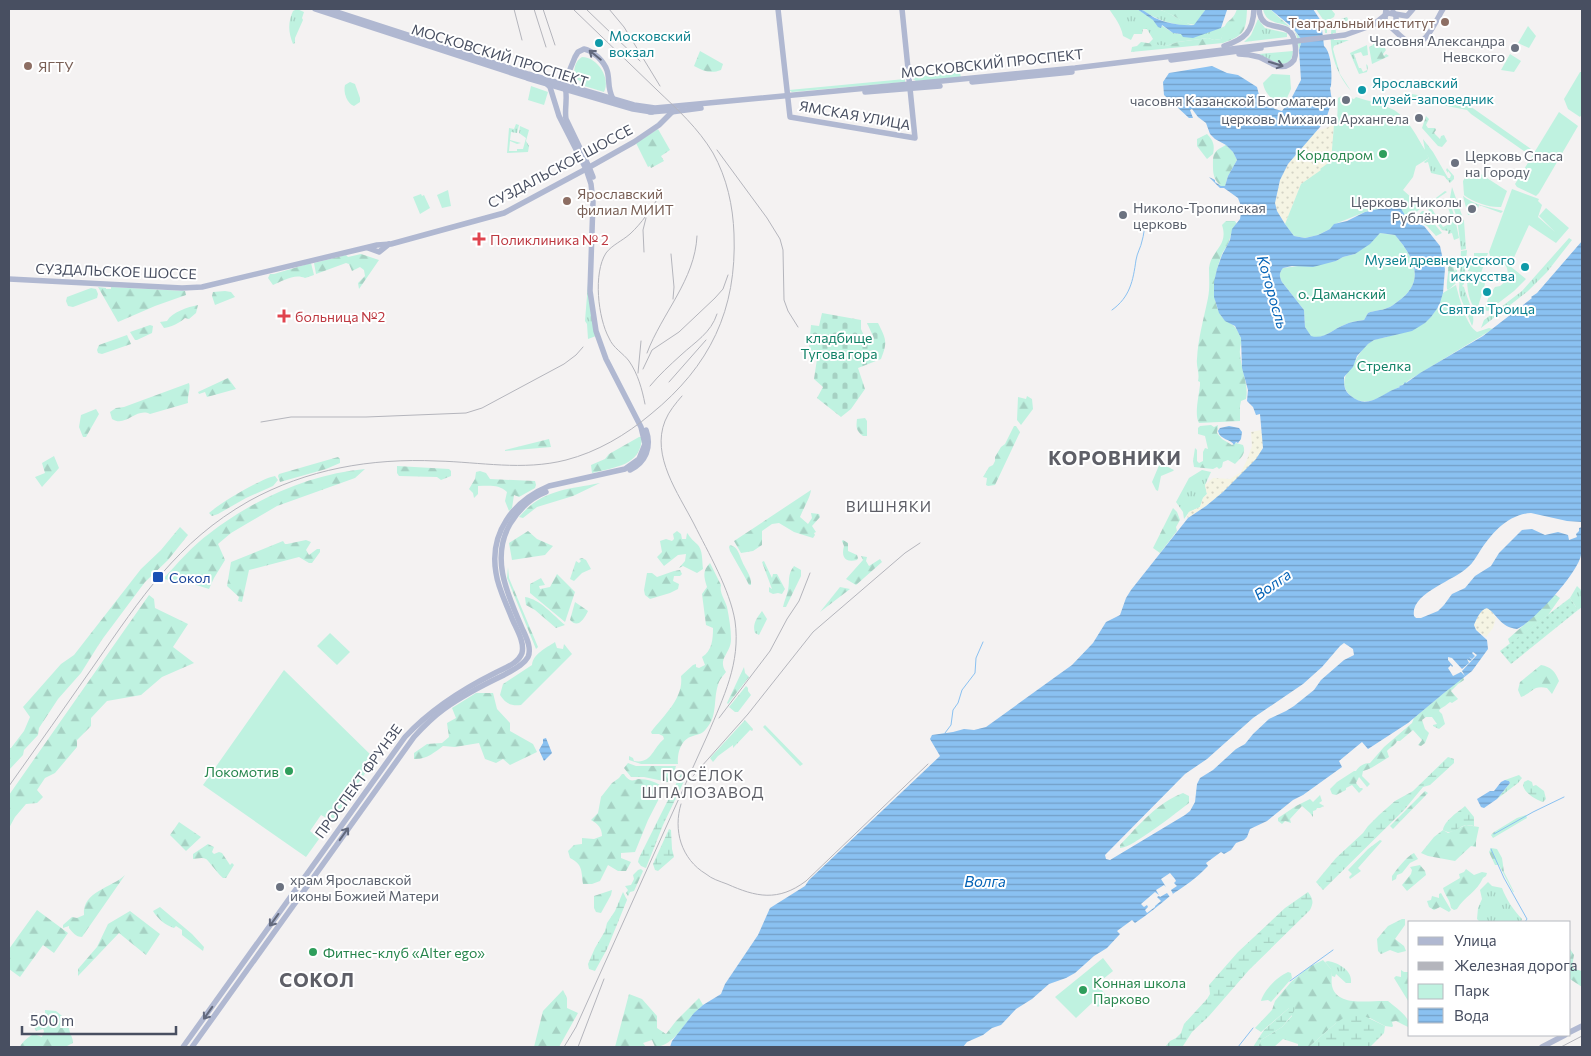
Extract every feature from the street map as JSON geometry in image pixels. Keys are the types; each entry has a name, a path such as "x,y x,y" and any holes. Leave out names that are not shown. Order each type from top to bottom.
{"main road":[{"name":"МОСКОВСКИЙ ПРОСПЕКТ","path":"315,9 550,86 566,87 612,98 650,111 676,104 699,106"},
{"name":"МОСКОВСКИЙ ПРОСПЕКТ","path":"328,9 566,87 650,111 673,111 699,106 787,97 1040,76 1222,54 1289,42"},
{"path":"778,9 787,97"},
{"path":"902,9 911,86"},
{"path":"1389,11 1407,16 1413,9"},
{"path":"1389,11 1385,20 1388,24 1410,43 1419,43 1428,35 1443,9"},
{"path":"1289,42 1358,34 1379,25 1392,24 1397,19 1389,11"},
{"path":"1334,37 1364,29 1379,22 1389,11"},
{"path":"1206,50 1232,43 1244,36 1251,29 1257,12"},
{"path":"1222,54 1252,55 1275,66 1282,67 1292,63 1296,56 1293,34 1286,28 1266,24 1257,12"},
{"name":"МОСКОВСКИЙ ПРОСПЕКТ","path":"911,86 1075,68 1206,50 1289,42"},
{"name":"ПРОСПЕКТ ФРУНЗЕ","path":"192,1047 414,737 444,708 517,668 528,656 528,644 501,570 504,536 515,516 523,506 543,493 631,470 642,462 647,452 649,444 646,432 608,355 595,311 592,280 596,194 588,168 565,113 566,87 576,54 584,49 590,50 602,61 607,68 612,98"},
{"name":"ПРОСПЕКТ ФРУНЗЕ","path":"183,1047 405,737 425,717 450,697 512,664 521,655 520,639 502,593 496,573 495,558 499,535 512,512 537,491 549,486 625,469 639,459 643,453 645,444 641,427 606,360 593,318 590,279 593,196 588,168 559,116 550,86"},
{"name":"ЯМСКАЯ УЛИЦА","path":"787,97 790,117 915,138 911,86"},
{"name":"СУЗДАЛЬСКОЕ ШОССЕ","path":"650,111 657,119 656,124 651,130"},
{"name":"СУЗДАЛЬСКОЕ ШОССЕ","path":"9,279 198,288 391,244 500,215 588,168 651,130 673,111"},
{"path":"370,241 378,247"},
{"path":"1542,1047 1563,1036"}],"green space":[{"path":"297,9 304,12 303,20 293,44 289,23 293,11"},
{"path":"1109,9 1137,9 1173,33 1181,34 1225,26 1224,33 1221,39 1214,40 1208,38 1178,42 1166,46 1148,44 1153,39 1147,29 1143,29 1142,34 1134,34 1131,40 1123,36 1119,25"},
{"path":"1141,9 1162,10 1194,26 1166,22"},
{"path":"1159,9 1206,9 1195,25 1185,23"},
{"path":"1237,9 1247,9 1245,27 1240,35 1223,43 1131,52 1132,47 1137,46 1141,42 1166,46 1178,42 1208,38 1214,40 1221,39 1225,26 1234,16"},
{"path":"1263,9 1270,9 1292,29 1269,19"},
{"path":"1316,9 1331,9 1335,14 1334,17 1327,21 1327,33 1325,33 1324,21"},
{"path":"1347,17 1349,21 1335,22 1336,33 1333,33 1334,40 1349,40 1334,46 1333,49 1340,74 1351,91 1338,71 1331,48 1333,22"},
{"path":"1258,19 1265,28 1287,33 1287,37 1244,42 1251,35"},
{"path":"1528,26 1536,36 1529,48 1518,43"},
{"path":"1293,30 1302,40 1299,50 1297,36"},
{"path":"1380,39 1386,50 1383,54 1384,56 1386,54 1389,56 1372,64 1369,47 1373,45 1373,42"},
{"path":"1367,45 1368,55 1363,56 1361,52 1354,54 1359,68 1363,72 1367,70 1366,64 1368,66 1367,72 1359,74 1350,53"},
{"path":"700,51 723,64 721,70 707,71 694,66"},
{"path":"1293,51 1289,62 1285,64 1275,62 1259,54"},
{"path":"1510,54 1521,61 1514,72 1501,70"},
{"path":"582,57 593,61 602,70 606,81 604,92 581,85 580,81 575,78 575,66"},
{"path":"960,72 961,78 916,81 913,79 913,77"},
{"path":"1580,72 1582,72 1582,114 1580,117 1568,109 1564,99"},
{"path":"1272,74 1290,75 1291,89 1283,107 1270,97 1264,87 1263,83"},
{"path":"905,79 905,82 792,92 789,90"},
{"path":"350,82 355,84 360,98 360,102 354,106 346,97 345,91 345,85"},
{"path":"531,86 548,92 544,105 528,100"},
{"path":"1412,94 1467,104 1531,149 1528,154 1467,110 1412,99"},
{"path":"1342,96 1354,99 1356,97 1390,108 1400,114 1410,125 1429,158 1416,166 1413,177 1403,190 1422,207 1408,220 1396,208 1388,207 1365,212 1335,224 1318,235 1305,238 1294,236 1285,224 1301,184 1331,161 1334,125 1337,124 1338,98"},
{"path":"1393,110 1404,119 1425,150 1423,139 1448,178 1451,175 1446,170 1447,168 1454,176 1450,183 1444,176 1431,173 1428,162 1424,162 1429,158"},
{"path":"1559,112 1578,126 1536,196 1517,187 1515,184"},
{"path":"1426,116 1429,119 1426,125 1428,128 1435,128 1434,133 1440,139 1444,135 1447,141 1442,147 1438,146 1422,128"},
{"path":"516,124 519,125 517,133 511,132 510,140 521,143 517,144 510,141 509,151 523,149 526,138 519,133 520,126 529,130 526,141 529,146 528,152 507,153 509,128 514,129"},
{"path":"658,129 670,150 661,156 664,161 651,168 650,166 648,167 636,143"},
{"path":"1207,134 1214,148 1213,154 1207,159 1197,146 1197,139"},
{"path":"1226,145 1233,152 1237,160 1225,186 1221,186 1214,175 1213,156"},
{"path":"1473,169 1507,191 1501,207 1482,204 1464,195 1463,181 1469,171"},
{"path":"1452,187 1464,221 1466,249 1461,250 1457,218 1450,198"},
{"path":"1512,189 1539,199 1538,201 1542,205 1538,217 1555,232 1539,216 1546,208 1569,228 1556,243 1529,225 1510,266 1526,279 1488,311 1484,310 1489,296 1495,287 1500,286 1506,281 1508,274 1504,263 1491,260 1489,252"},
{"path":"448,190 451,206 442,208 437,195"},
{"path":"1445,191 1447,192 1429,204 1443,227 1453,222 1446,202 1449,200 1459,238 1454,240 1452,233 1448,234 1448,231 1442,230 1428,209 1424,207"},
{"path":"421,194 422,196 424,195 430,208 420,214 413,197"},
{"path":"1463,196 1477,204 1503,211 1501,213 1479,205 1476,214 1468,215"},
{"path":"1424,211 1423,215 1429,221 1431,220 1442,233 1436,236 1427,226 1415,220"},
{"path":"1226,221 1235,221 1237,224 1217,268 1214,292 1217,307 1222,316 1235,327 1241,338 1240,354 1247,394 1246,399 1241,401 1240,421 1199,423 1197,410 1200,382 1198,381 1197,362 1209,294 1209,268 1210,262 1223,238 1222,225"},
{"name":"о. Даманский","path":"1380,233 1395,235 1408,252 1414,269 1415,278 1412,286 1406,294 1392,305 1385,309 1368,313 1364,320 1346,324 1320,337 1311,337 1305,327 1304,310 1281,280 1280,275 1283,268 1336,261 1355,254"},
{"path":"1569,238 1572,240 1547,272 1528,291 1481,328 1484,320 1522,291"},
{"path":"1467,250 1464,284 1462,286 1464,287 1472,312 1472,326 1459,290 1461,251"},
{"path":"1474,253 1488,253 1481,273 1468,271 1468,261 1471,261 1472,257 1474,257"},
{"path":"361,254 379,260 359,289 358,283 365,276 364,270 360,267 352,271 349,264 346,263 316,274 314,263 346,255 348,257"},
{"path":"1458,258 1456,283 1448,290 1448,266 1453,266 1455,272"},
{"path":"311,263 314,275 305,278 297,276 273,285 268,278 270,274"},
{"path":"589,270 596,336 588,339 585,321"},
{"path":"1467,276 1481,276 1485,284 1477,310 1470,299"},
{"name":"Стрелка","path":"1456,285 1464,311 1473,329 1477,332 1489,328 1493,329 1379,398 1363,401 1357,400 1349,394 1344,381 1366,346 1374,340 1409,331 1424,323 1435,312 1443,293"},
{"path":"98,287 106,289 111,289 111,287 185,291 186,295 118,322"},
{"path":"91,288 96,289 97,298 73,307 68,306 67,297"},
{"path":"213,292 231,292 235,297 215,305 212,296"},
{"path":"198,305 196,313 189,319 185,318 181,322 164,328 160,322 167,321 181,310"},
{"name":"кладбище Тугова гора","path":"822,313 861,320 861,329 865,338 870,339 873,336 867,323 878,323 885,341 885,348 881,359 858,368 865,389 851,409 841,417 817,398 823,387 814,379 817,359 809,348 811,325 819,326"},
{"path":"150,325 153,326 152,333 135,340 130,332"},
{"path":"127,335 131,344 102,354 98,353 99,345"},
{"path":"228,378 236,389 207,397 205,392 199,394 198,392"},
{"path":"189,383 188,403 150,414 140,413 122,421 112,419 110,412 116,408 124,407"},
{"path":"1027,396 1032,399 1033,409 1021,425 1017,420 1018,397 1026,399"},
{"path":"96,409 99,414 86,437 83,437 79,427 81,415"},
{"path":"865,418 867,421 867,436 863,436 858,431 857,419"},
{"path":"1211,425 1214,427 1218,425 1217,433 1222,439 1232,445 1236,443 1243,445 1244,453 1235,464 1228,460 1223,462 1222,467 1219,469 1217,467 1213,469 1194,467 1195,448 1199,463 1203,461 1205,448 1208,449 1205,436 1198,434 1198,428"},
{"path":"1014,426 1020,432 995,485 988,486 986,485 987,478 983,477 989,467 993,465 995,457 1005,444"},
{"path":"642,437 641,447 632,460 618,467 592,473 591,465 605,459 609,454"},
{"path":"549,439 551,447 505,451 505,450"},
{"path":"54,456 59,468 42,487 35,477 45,473 42,463"},
{"path":"338,457 340,463 280,482 279,474"},
{"path":"1160,463 1174,470 1161,476 1158,491 1152,482"},
{"path":"397,466 449,469 451,476 441,480 437,477 399,476"},
{"path":"365,469 355,478 277,506 231,533 218,544 225,560 209,589 190,583 163,579 203,538 245,509 303,482 324,476"},
{"path":"1202,470 1211,472 1205,485 1207,494 1203,498 1200,507 1189,512 1184,519 1183,512 1176,502 1189,478"},
{"path":"476,472 486,473 490,479 535,481 536,485 535,488 519,497 514,495 512,508 509,511 505,501 507,492 504,489 493,486 478,486 478,494 474,498 473,493 469,489 475,479"},
{"path":"275,476 278,480 273,486 246,498 218,514 212,516 209,513 241,492"},
{"path":"600,483 573,496 537,507 523,518 519,517 537,501 546,496 566,489"},
{"path":"811,490 800,517 808,524 812,518 811,513 819,514 820,517 812,526 816,532 813,538 794,532 779,523 772,524 762,531 762,545 753,551 741,553 734,541"},
{"path":"1173,508 1180,520 1176,527 1177,531 1160,553 1153,548"},
{"path":"180,527 188,535 168,560 145,582 101,641 81,673 58,699 39,728 38,735 9,770 9,748 24,731 30,717 23,707 61,664 74,655 141,569 161,550"},
{"path":"528,531 537,539 553,546 545,555 512,560 509,543"},
{"path":"677,531 681,534 682,539 686,539 687,533 699,546 703,569 697,573 683,566 679,568 685,561 686,554 678,555 664,566 657,557 662,552 660,541 666,539 672,541 674,539 673,534"},
{"path":"306,540 311,542 306,550 309,555 320,549 312,563 299,557 249,570 242,602 238,601 239,597 227,586 231,562 283,541 287,544"},
{"path":"843,540 848,543 848,551 857,555 857,560 849,561 845,558"},
{"path":"730,545 738,551 751,585 749,585 730,551"},
{"path":"861,556 867,557 866,561 869,566 880,559 882,562 856,585 846,579 863,560"},
{"path":"579,559 586,560 591,569 582,573 574,581 570,579 576,561 579,563 581,561"},
{"path":"764,561 772,578 773,574 777,574 785,589 782,594 769,592 769,587 772,589 762,562"},
{"path":"710,563 721,585 721,593 728,611 731,639 723,663 726,672 719,683 710,724 700,734 685,740 679,751 678,764 641,764 629,760 629,756 634,761 645,760 664,739 663,736 652,734 651,732 676,699 681,684 681,676 693,665 696,664 696,667 699,668 705,665 702,657 710,648 713,628 706,625 702,594 707,587 704,574"},
{"path":"794,566 801,570 801,576 786,607 783,607 790,575"},
{"path":"508,567 509,578 538,647 536,649 507,578"},
{"path":"680,570 682,574 674,576 673,581 679,584 678,589 650,599 645,595 647,573 652,573 657,577"},
{"path":"557,574 575,592 565,622 530,593 530,584 541,578 545,585 539,586 540,589 550,587"},
{"path":"1577,586 1582,591 1582,607 1578,610 1570,598"},
{"path":"840,587 850,589 820,612"},
{"path":"1554,594 1560,598 1548,615 1510,644 1508,639 1538,612"},
{"path":"149,595 154,599 155,608 188,624 173,647 194,663 162,677 141,695 107,701 91,718 91,726 77,740 77,747 55,773 45,778 37,790 43,797 37,803 26,804 9,828 9,795"},
{"path":"525,597 541,604 565,625 556,628 535,610 526,605"},
{"path":"1570,598 1578,610 1511,664 1500,651"},
{"path":"575,602 588,611 583,620 576,624 570,620"},
{"path":"762,611 767,619 759,635 755,633 754,627"},
{"path":"330,633 350,652 337,665 317,646"},
{"path":"555,642 557,648 563,649 564,644 572,654 521,705 512,705 504,701 500,695 503,684 532,665 537,654"},
{"path":"1541,665 1552,670 1559,681 1552,694 1547,688 1542,687 1535,688 1521,697 1518,690 1520,682"},
{"path":"744,667 745,673 749,677 728,704 727,703"},
{"name":"Локомотив","path":"284,670 375,759 332,821 321,815 310,831 319,839 306,857 203,785"},
{"path":"1463,677 1464,680 1451,691 1458,699 1452,703 1450,702 1439,711 1445,724 1439,729 1433,726 1437,724 1432,717 1426,717 1422,720 1425,729 1429,733 1425,743 1421,746 1418,745 1422,740 1413,730 1387,751 1389,757 1363,771 1362,776 1370,784 1367,787 1359,777 1356,783 1363,789 1359,793 1352,785 1336,795 1332,794 1330,789 1337,782 1356,771 1362,765 1370,763 1384,747 1412,723 1414,718"},
{"path":"746,686 751,695 738,712 735,712 729,707"},
{"path":"476,693 493,693 497,709 510,723 510,731 533,744 537,752 510,765 503,759 496,763 485,759 479,743 455,747 443,746 426,757 414,759 414,753 427,744 442,743 449,737 447,723 456,718 452,708"},
{"path":"745,720 753,729 752,731 750,730 733,748 733,745 713,762 710,758"},
{"path":"765,725 803,764 800,766 763,727"},
{"path":"1448,757 1454,759 1454,763 1430,785 1423,787 1404,810 1323,890 1316,882 1336,858 1379,815 1395,801 1413,791"},
{"path":"628,763 636,766 676,766 673,776 668,782 644,777 631,777 624,768"},
{"path":"682,772 687,772 686,777 663,825 646,868 641,866 638,862 639,858"},
{"path":"622,774 631,780 652,781 664,789 648,820 635,852 621,853 621,858 631,862 626,871 618,871 608,865 600,881 592,884 583,884 581,868 570,858 568,851 574,845 582,844 582,838 594,839 602,836 599,826 591,820 598,813 601,797"},
{"path":"1519,775 1522,778 1518,783 1497,799 1510,783 1505,780"},
{"path":"1528,780 1532,782 1533,786 1536,785 1544,791 1546,799 1543,802 1531,796 1524,789 1524,782"},
{"path":"1425,791 1428,793 1393,829 1390,826"},
{"path":"1183,793 1189,796 1189,803 1144,837 1126,847 1120,848 1120,845 1149,815 1174,797"},
{"path":"1320,795 1322,801 1319,803 1324,806 1313,811 1313,817 1302,806 1290,819 1291,823 1285,821 1282,824 1278,821 1278,818 1296,806 1310,799 1313,802"},
{"path":"1465,806 1474,817 1474,826 1466,825 1450,832 1443,830 1449,820"},
{"path":"1526,815 1527,818 1493,838 1491,835 1517,818"},
{"path":"179,822 201,837 186,851 170,835"},
{"path":"1466,825 1479,827 1476,847 1471,846 1455,861 1421,853 1434,837 1443,830 1448,833"},
{"path":"669,829 671,830 674,857 658,871 655,870 653,864"},
{"path":"1380,840 1382,841 1358,868 1361,871 1350,879 1349,877 1352,874 1348,870 1368,849"},
{"path":"208,844 214,847 212,852 214,854 222,853 230,865 232,863 234,865 226,878 223,878 206,859 193,859 193,854"},
{"path":"1491,848 1497,849 1502,858 1504,872 1514,892 1499,865 1495,865 1489,852"},
{"path":"1414,853 1418,859 1410,863 1392,881 1392,876 1396,870"},
{"path":"1420,865 1426,875 1407,891 1402,885 1411,874 1412,870 1410,867"},
{"path":"641,869 643,871 634,891 630,892 628,896 626,893 628,890 625,886 631,885 634,879 633,875"},
{"path":"1466,869 1474,875 1482,872 1487,873 1477,887 1454,910 1451,908 1443,888 1460,878 1459,874"},
{"path":"125,875 82,937 74,934 69,926 63,928 63,925 72,917 77,918 84,915 88,900 93,895"},
{"path":"1488,882 1492,886 1502,888 1510,905 1522,919 1521,921 1479,921 1477,919 1478,908 1482,899 1480,890"},
{"path":"612,890 601,913 596,912 594,896"},
{"path":"623,892 627,900 607,949 595,971 589,969 588,964 595,948"},
{"path":"1308,892 1312,901 1310,910 1249,970 1209,1016 1192,1032 1183,1046 1165,1047 1181,1033 1184,1024 1210,994 1209,985 1238,952 1285,908"},
{"path":"1441,893 1451,910 1449,912 1440,907 1434,910 1429,907 1427,901 1431,900 1432,896 1439,898"},
{"path":"160,907 192,934 204,947 203,951 182,935 182,930 176,926 174,928 171,927 159,919 153,911"},
{"path":"37,910 68,933 54,953 43,945 20,977 9,969 9,949"},
{"path":"130,911 160,934 146,955 119,933 78,976 78,969 97,947 108,924"},
{"path":"1405,919 1405,925 1395,939 1404,946 1406,951 1398,953 1390,950 1381,954 1378,951 1377,939 1388,926"},
{"path":"1571,950 1574,955 1572,966 1574,969 1582,971 1582,987 1571,980"},
{"name":"Конная школа Парково","path":"1103,958 1113,971 1097,984 1108,998 1098,1007 1093,1002 1076,1018 1055,997"},
{"path":"1323,960 1332,970 1332,986 1335,993 1348,1000 1388,1001 1405,1016 1408,1020 1408,1027 1396,1021 1392,1022 1392,1027 1385,1026 1370,1018 1336,1023 1309,1047 1298,1047 1298,1044 1283,1039 1274,1047 1258,1047 1261,1040 1282,1027 1292,1016 1289,1008 1261,1032 1255,1028 1272,1010 1275,1001 1291,982 1309,967"},
{"path":"1328,961 1348,971 1351,983 1346,983 1336,974 1335,977 1332,976 1331,969 1325,962"},
{"path":"1401,970 1408,972 1408,1001 1394,978 1396,976 1401,977"},
{"path":"1288,972 1291,973 1292,978 1271,1002 1268,1000 1261,1001 1272,984"},
{"path":"563,990 567,998 567,1008 578,1013 559,1047 534,1047 543,1011"},
{"path":"629,994 642,999 657,1016 657,1028 666,1034 699,998 703,1005 669,1042 655,1047 652,1040 643,1043 646,1047 615,1047"},
{"path":"1294,1006 1295,1009 1292,1015 1282,1027 1261,1040 1258,1047 1253,1047 1264,1030 1289,1008"},
{"path":"45,1010 56,1011 73,1025 69,1027 73,1043 65,1047 20,1047 26,1039 34,1034 42,1037 43,1029 36,1031 33,1024 45,1016"},
{"path":"1354,1011 1385,1026 1384,1033 1370,1047 1309,1047 1336,1023"}],"sand":[{"path":"1334,125 1331,161 1317,174 1301,184 1285,224 1277,211 1275,203 1280,180 1288,164 1315,132"},
{"path":"1261,430 1262,449 1250,467 1217,497 1188,518 1189,512 1200,507 1203,498 1207,494 1205,485 1213,478 1230,479 1241,472 1252,446 1251,432"},
{"path":"1484,608 1491,610 1496,618 1493,628 1486,637 1476,630 1474,625"}],"water":[{"path":"1137,9 1155,18 1179,25 1194,25 1206,9 1227,10 1221,28 1193,38 1173,33 1162,25 1161,28 1158,27 1153,20"},
{"name":"Волга","path":"1270,9 1313,9 1321,21 1324,46 1329,54 1332,101 1327,116 1320,127 1288,164 1280,180 1275,203 1277,211 1285,224 1294,236 1305,238 1318,235 1330,229 1334,224 1347,221 1365,212 1388,207 1400,207 1408,220 1424,226 1440,246 1445,269 1443,293 1439,306 1425,323 1412,331 1374,340 1357,356 1353,367 1344,377 1344,385 1351,396 1363,402 1376,399 1400,387 1405,382 1483,336 1532,298 1582,241 1582,522 1567,521 1531,513 1515,517 1501,526 1489,538 1470,565 1426,594 1415,608 1414,616 1421,618 1438,611 1452,594 1465,588 1475,576 1491,566 1499,553 1522,530 1532,529 1545,535 1558,532 1568,535 1569,540 1577,537 1576,534 1579,528 1582,527 1581,555 1572,573 1544,607 1517,629 1503,624 1487,608 1482,611 1474,625 1476,630 1487,640 1488,649 1472,671 1408,723 1368,749 1362,742 1339,761 1342,767 1293,800 1267,821 1250,829 1244,840 1236,843 1231,850 1224,854 1221,852 1206,863 1208,866 1190,882 1144,917 1135,923 1132,920 1117,931 1120,934 1107,948 1094,956 1075,973 1049,984 1032,999 1016,1009 1001,1025 967,1042 963,1047 670,1047 672,1041 694,1013 721,994 725,984 758,935 770,908 805,886 809,880 940,756 930,739 932,735 986,727 1072,665 1093,643 1106,622 1120,615 1131,590 1188,518 1223,492 1256,459 1263,448 1260,414 1256,415 1253,407 1247,401 1248,390 1242,368 1241,338 1235,326 1225,321 1219,313 1214,297 1214,282 1217,269 1230,240 1232,229 1240,219 1241,206 1238,198 1224,188 1220,188 1209,177 1221,186 1225,186 1237,160 1233,152 1226,145 1210,134 1206,123 1192,109 1190,110 1193,118 1189,118 1164,95 1163,82 1169,73 1212,66 1227,73 1238,75 1257,87 1260,99 1275,109 1282,111 1301,80 1299,50 1302,40 1292,27","holes":["1380,233 1395,235 1408,252 1414,269 1415,278 1412,286 1406,294 1392,305 1385,309 1368,313 1364,320 1346,324 1320,337 1311,336 1305,327 1304,310 1281,280 1280,275 1283,268 1292,266 1313,267 1336,261 1355,254 1370,244","1344,643 1353,649 1354,655 1344,660 1321,680 1314,690 1294,706 1269,719 1245,744 1200,778 1197,784 1195,802 1190,811 1110,860 1106,859 1105,855 1185,774 1207,759 1253,718 1303,684"]},
{"path":"1229,426 1239,428 1242,432 1241,439 1234,445 1221,436 1218,431 1220,428"},
{"path":"546,738 552,753 544,761 539,750 543,739"},
{"path":"1505,780 1510,783 1497,799 1484,808 1481,807 1477,799 1490,791 1494,791"}],"pier":[{"path":"1473,652 1477,655 1462,671 1465,676 1461,672 1453,676 1448,668 1451,665 1453,666 1448,657 1452,658 1462,669 1469,663 1467,659 1472,660 1469,657 1472,659 1475,656"},
{"path":"1170,873 1175,879 1174,883 1177,886 1171,890 1173,894 1170,897 1167,893 1157,897 1161,901 1147,913 1145,910 1148,907 1147,905 1144,907 1141,904 1155,892 1159,895 1156,890 1164,885 1166,887 1161,879"}],"waterway":[{"path":"1112,310 1123,300 1130,288 1146,222"},
{"path":"945,733 951,725 953,710 958,703 962,690 975,673 976,658 983,642"},
{"path":"1494,834 1564,797"},
{"path":"1491,849 1504,878 1527,919 1526,921"},
{"path":"1290,981 1333,950"},
{"path":"1238,1047 1253,1028"}],"railway":[{"path":"514,9 522,40"},
{"path":"534,9 546,47"},
{"path":"543,9 555,45"},
{"path":"9,786 128,616 162,573 201,534 249,501 271,490 317,473 364,464 412,461 534,465 578,457 611,442 651,414 672,396 704,356 725,312 731,287 734,262 734,234 731,203 726,182 713,153 694,127 573,9"},
{"path":"586,9 640,61"},
{"path":"609,9 624,27 660,86"},
{"path":"717,150 767,218 780,239 783,250 784,300 788,311 798,327"},
{"path":"645,404 635,371 627,358 613,345 605,329 598,296 598,283 599,272 606,253 634,230 660,195"},
{"path":"644,252 643,230 646,218"},
{"path":"647,353 653,338 684,282 695,252 697,236"},
{"path":"671,254 674,287 673,299"},
{"path":"643,369 652,350 679,332 715,298 723,289 728,275"},
{"path":"650,386 707,332 717,314"},
{"path":"669,382 706,340"},
{"path":"638,373 641,341"},
{"path":"261,422 291,417 366,417 466,413 482,408 564,364 583,347"},
{"path":"564,1047 576,1027 708,734 725,694 733,666 736,636 735,621 724,584 674,487 668,474 661,448 665,421 682,396"},
{"path":"693,776 748,714 813,632 905,553 920,543"},
{"path":"719,718 770,651 799,601 810,573"},
{"path":"681,804 678,824 681,843 690,860 697,868 713,879 748,892 776,895 796,888 806,881 928,764"},
{"path":"578,1047 604,979"},
{"path":"1561,1047 1582,1036"}],"place":[{"name":"Театральный институт","path":"1445,22"},
{"name":"Московский вокзал","path":"599,43"},
{"name":"Часовня Александра Невского","path":"1515,48"},
{"name":"ЯГТУ","path":"28,66"},
{"name":"Ярославский музей-заповедник","path":"1362,90"},
{"name":"часовня Казанской Богоматери","path":"1346,100"},
{"name":"церковь Михаила Архангела","path":"1419,118"},
{"name":"Кордодром","path":"1383,154"},
{"name":"Церковь Спаса на Городу","path":"1455,163"},
{"name":"Ярославский филиал МИИТ","path":"567,201"},
{"name":"Церковь Николы Рублёного","path":"1472,209"},
{"name":"Николо-Тропинская церковь","path":"1123,215"},
{"name":"Поликлиника № 2","path":"479,239"},
{"name":"Музей древнерусского искусства","path":"1525,267"},
{"name":"Святая Троица","path":"1487,292"},
{"name":"больница №2","path":"284,316"},
{"name":"Сокол","path":"158,577"},
{"name":"Локомотив","path":"289,771"},
{"name":"храм Ярославской иконы Божией Матери","path":"280,887"},
{"name":"Фитнес-клуб «Alter ego»","path":"313,952"},
{"name":"Конная школа Парково","path":"1083,990"}],"district":[{"name":"КОРОВНИКИ","path":"1115,457"},
{"name":"ВИШНЯКИ","path":"889,506"},
{"name":"ПОСЁЛОК ШПАЛОЗАВОД","path":"703,784"},
{"name":"СОКОЛ","path":"317,979"}],"water label":[{"name":"Которосль","path":"1273,292"}]}
